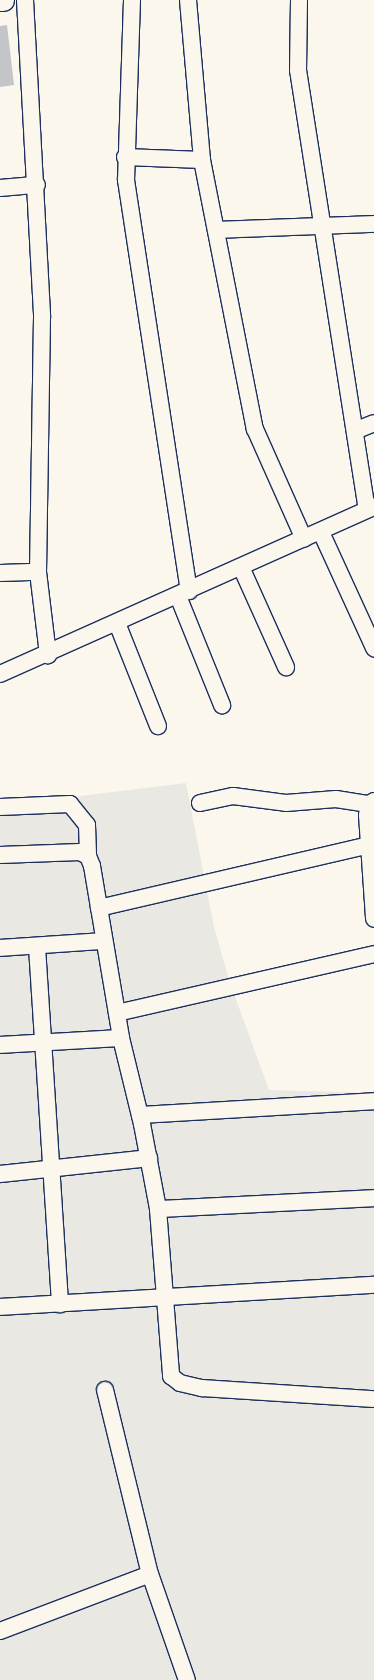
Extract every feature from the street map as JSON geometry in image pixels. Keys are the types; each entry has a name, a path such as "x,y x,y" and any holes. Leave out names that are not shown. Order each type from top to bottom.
{"street":[{"path":"25,0 38,185 42,318 38,572 48,655"},
{"path":"132,0 130,121 125,157 183,593 222,705"},
{"path":"188,0 202,160 255,429 304,539"},
{"path":"0,674 48,655 321,532 370,508 298,70 299,0"},
{"path":"125,157 202,160"},
{"path":"0,188 38,185"},
{"path":"216,230 374,224"},
{"path":"357,430 374,423"},
{"path":"321,532 374,648"},
{"path":"242,567 286,667"},
{"path":"0,572 38,572"},
{"path":"0,578 16,573"},
{"path":"117,623 158,726"},
{"path":"200,803 233,796 286,803 336,799 372,803 369,845 374,919"},
{"path":"0,807 70,804 87,825 88,856 99,908 121,1038 140,1115 158,1210 168,1366 180,1383 248,1392 374,1399"},
{"path":"99,908 369,845"},
{"path":"0,855 80,852 88,856"},
{"path":"0,948 104,941"},
{"path":"38,946 42,1043 60,1304"},
{"path":"117,1013 374,954"},
{"path":"0,1045 121,1038"},
{"path":"140,1115 374,1101"},
{"path":"0,1174 50,1170 149,1158"},
{"path":"158,1210 374,1198"},
{"path":"0,1307 374,1285"},
{"path":"106,1390 150,1574 187,1680"},
{"path":"0,1631 150,1574"}],"shaded area":[{"path":"186,783 214,927 230,983 269,1090 374,1093 374,1680 0,1680 0,801 40,801"}],"building":[{"path":"7,25 14,85 0,87 0,26"}]}
